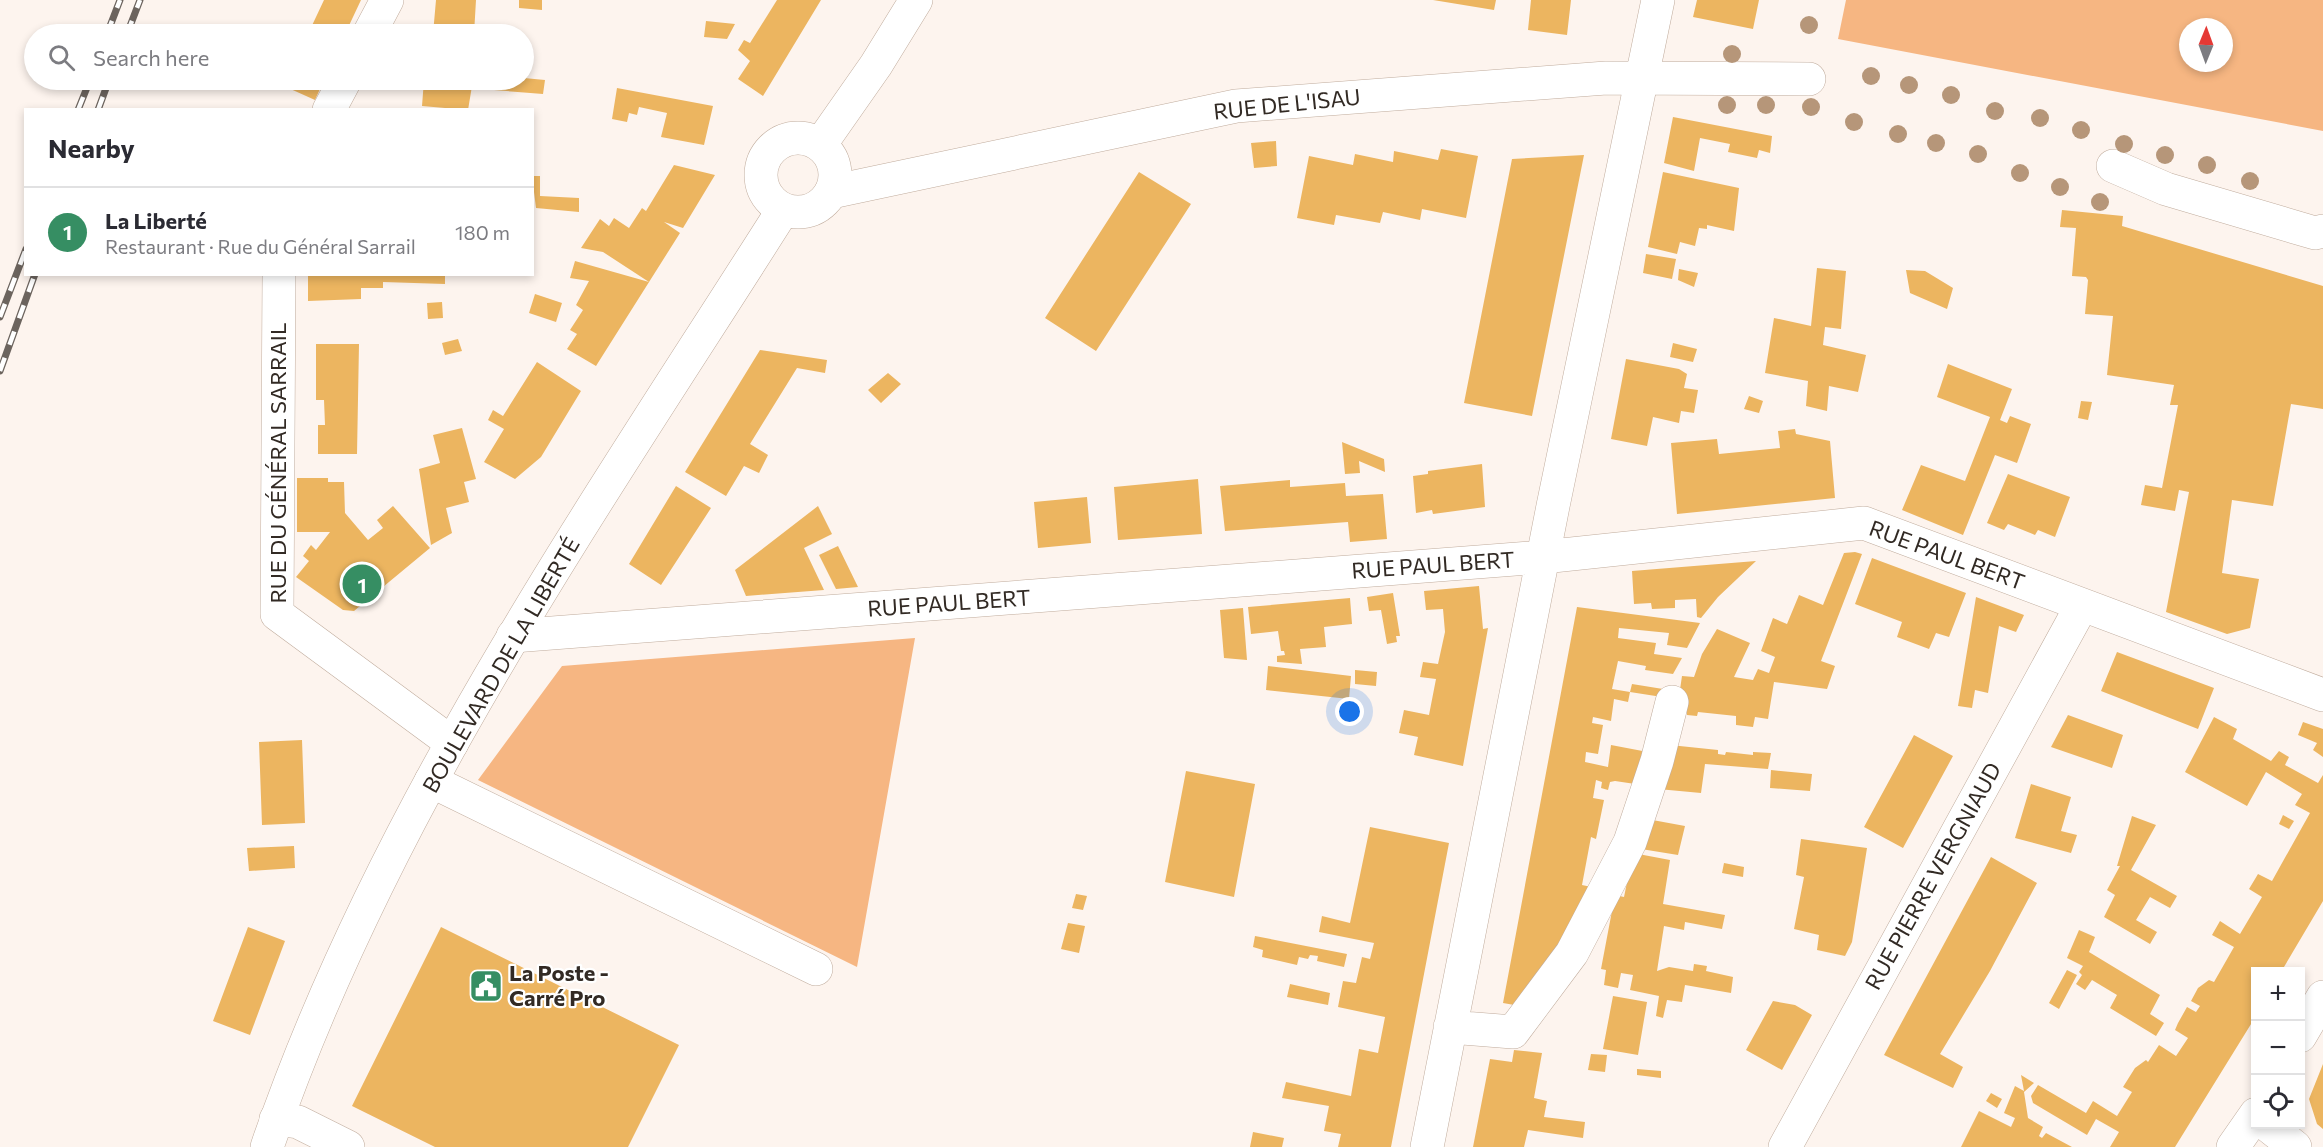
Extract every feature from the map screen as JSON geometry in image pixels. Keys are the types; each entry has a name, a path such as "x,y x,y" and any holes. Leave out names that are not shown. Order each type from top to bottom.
{"street":[{"path":"374,24 387,0"},
{"path":"820,145 876,65 916,0"},
{"path":"1427,1147 1658,0"},
{"name":"RUE DE L'ISAU","path":"831,192 1236,106 1606,78 1809,79"},
{"path":"330,108 340,90"},
{"path":"798,138 820,145 834,165 835,176 831,192 815,208 800,212 783,210 769,199 761,179 763,161 772,148 784,141 798,138"},
{"path":"2113,166 2166,189 2315,233 2323,231"},
{"name":"BOULEVARD DE LA LIBERTÉ","path":"272,1133 339,969 452,743 513,636 783,210"},
{"name":"RUE DU GÉNÉRAL SARRAIL","path":"279,276 277,614 452,743"},
{"name":"RUE PAUL BERT","path":"513,636 1544,557 1864,524 2323,695"},
{"name":"RUE PIERRE VERGNIAUD","path":"1785,1147 2082,605"},
{"path":"1450,1027 1513,1032 1572,953 1629,842 1657,761 1672,702"},
{"path":"431,781 816,969"},
{"path":"2305,1029 2323,997"},
{"path":"272,1133 298,1122 348,1147"},
{"path":"2233,1147 2251,1125"},
{"path":"2241,1147 2251,1129"},
{"path":"2273,1129 2295,1147"}],"shaded area":[{"path":"1846,0 2323,0 2323,131 1838,39"},
{"path":"915,638 857,967 478,780 562,666"}],"building":[{"path":"324,0 361,0 350,24 313,24"},
{"path":"436,0 476,0 475,24 434,24"},
{"path":"519,0 542,0 542,10 519,8"},
{"path":"777,0 821,0 763,96 738,79 750,61 738,50 744,40 750,43"},
{"path":"1433,0 1496,0 1494,10"},
{"path":"1531,0 1571,0 1567,35 1528,30"},
{"path":"1697,0 1759,0 1753,29 1693,17"},
{"path":"706,21 735,24 727,39 704,37"},
{"path":"534,79 545,80 543,94 494,90 534,90"},
{"path":"617,88 713,106 704,145 661,137 667,113 639,107 637,115 629,113 627,122 612,119"},
{"path":"293,90 320,90 315,100"},
{"path":"423,90 471,90 468,108 422,106"},
{"path":"1673,117 1772,136 1770,153 1759,150 1757,158 1728,152 1730,144 1700,138 1694,171 1664,163"},
{"path":"1276,141 1277,166 1254,168 1251,143"},
{"path":"1441,149 1478,156 1466,218 1422,209 1420,220 1383,212 1380,223 1336,215 1334,225 1297,218 1309,156 1353,165 1355,154 1393,162 1394,151 1438,160"},
{"path":"1584,155 1532,416 1464,403 1512,159"},
{"path":"674,165 715,175 683,228 664,222 680,233 596,366 567,349 577,334 570,330 583,310 576,305 589,281 570,278 575,261 649,282 603,252 581,248 600,219 609,226 614,218 629,228 642,208 646,211"},
{"path":"1139,172 1191,204 1096,351 1045,318"},
{"path":"1663,172 1739,188 1734,231 1707,225 1707,229 1699,228 1695,246 1680,242 1677,254 1648,247"},
{"path":"534,176 540,176 540,196 579,198 579,212 536,208"},
{"path":"2062,210 2123,216 2122,226 2323,286 2323,409 2291,404 2273,506 2232,500 2222,573 2259,579 2250,628 2227,634 2166,612 2189,492 2179,490 2175,511 2141,505 2145,485 2162,488 2178,405 2170,405 2174,385 2107,375 2113,316 2085,314 2088,280 2086,277 2072,276 2076,228 2060,227"},
{"path":"1646,254 1676,259 1672,279 1643,273"},
{"path":"1817,268 1846,271 1841,329 1825,327 1823,345 1866,355 1858,392 1829,386 1827,411 1806,406 1808,381 1765,373 1774,318 1811,326"},
{"path":"1679,269 1698,273 1694,287 1678,280"},
{"path":"1906,270 1925,271 1953,288 1947,309 1910,293"},
{"path":"308,276 445,276 445,284 383,282 383,288 361,288 361,299 308,301"},
{"path":"535,294 562,303 556,322 529,313"},
{"path":"442,302 443,318 428,319 427,303"},
{"path":"458,339 462,351 445,355 442,343"},
{"path":"1673,343 1697,349 1693,362 1670,357"},
{"path":"316,344 359,344 357,454 318,454 318,425 325,425 324,400 316,400"},
{"path":"760,350 827,360 825,373 797,368 750,444 768,455 759,473 744,466 726,496 685,472"},
{"path":"1626,359 1679,369 1687,374 1684,388 1698,390 1694,413 1681,411 1679,423 1653,417 1647,446 1611,439"},
{"path":"537,362 581,391 541,457 515,479 484,462 504,429 488,420 493,410 503,416"},
{"path":"1948,364 2012,389 2000,420 2007,423 2010,416 2031,424 2017,463 1995,455 1963,535 1902,510 1921,465 1965,481 1990,417 1937,397"},
{"path":"888,373 901,384 881,403 868,390"},
{"path":"1749,396 1763,401 1759,413 1744,409"},
{"path":"2081,401 2092,402 2088,420 2078,418"},
{"path":"462,428 476,479 464,482 469,502 446,508 452,533 431,545 419,469 440,463 433,435"},
{"path":"1795,429 1796,434 1830,441 1835,498 1677,514 1671,443 1717,439 1719,454 1780,448 1778,431"},
{"path":"1342,442 1384,459 1385,472 1359,461 1360,473 1345,474"},
{"path":"1482,464 1485,507 1433,514 1432,510 1416,513 1413,476 1428,474 1428,471"},
{"path":"2008,474 2070,497 2055,537 2038,530 2035,535 2008,524 2004,530 1987,523"},
{"path":"297,478 328,478 328,482 344,482 345,513 368,540 383,528 377,520 393,506 430,548 354,611 343,610 296,577 309,561 303,556 311,545 316,550 330,532 297,532"},
{"path":"1198,479 1202,534 1118,540 1114,487"},
{"path":"1290,480 1290,487 1345,483 1346,496 1383,494 1387,539 1350,542 1348,522 1225,531 1220,486"},
{"path":"676,486 711,508 661,585 629,564"},
{"path":"1087,497 1091,543 1038,548 1034,502"},
{"path":"818,506 832,534 804,548 824,590 746,596 735,570"},
{"path":"838,546 858,587 836,589 819,555"},
{"path":"1844,553 1862,554 1821,661 1835,666 1827,689 1774,682 1768,719 1755,717 1753,727 1736,725 1736,716 1698,712 1697,716 1687,715 1687,711 1677,710 1682,676 1694,677 1702,654 1717,629 1750,643 1734,677 1753,680 1758,669 1769,673 1775,657 1761,651 1773,618 1787,624 1799,595 1823,605"},
{"path":"1872,558 1966,593 1949,637 1936,633 1929,649 1897,637 1902,622 1855,604"},
{"path":"1756,561 1718,597 1701,618 1697,617 1696,599 1675,600 1675,608 1652,609 1651,603 1634,604 1632,571"},
{"path":"1479,586 1483,629 1488,628 1463,766 1414,755 1418,737 1399,733 1404,710 1429,715 1436,679 1420,677 1423,662 1438,664 1445,632 1443,609 1426,610 1424,591"},
{"path":"1393,593 1400,636 1396,636 1397,642 1387,644 1381,610 1369,611 1367,597"},
{"path":"1976,597 2024,615 2016,632 1999,626 1988,693 1975,690 1972,708 1958,706"},
{"path":"1350,598 1352,624 1324,627 1326,647 1300,649 1302,664 1277,662 1277,656 1285,655 1284,651 1281,651 1278,631 1251,634 1248,607"},
{"path":"1577,607 1700,623 1687,648 1667,645 1669,633 1619,628 1618,638 1656,643 1654,654 1682,658 1673,674 1645,670 1646,666 1618,661 1612,689 1630,692 1628,702 1614,699 1611,721 1593,717 1592,723 1603,725 1598,754 1586,752 1585,762 1608,767 1611,745 1653,753 1642,785 1615,781 1610,782 1608,790 1601,788 1602,782 1596,780 1593,798 1604,800 1596,839 1591,837 1582,885 1596,888 1520,1006 1503,1003"},
{"path":"1243,608 1247,660 1224,658 1220,610"},
{"path":"2117,652 2214,688 2198,729 2101,691"},
{"path":"1268,666 1351,676 1349,699 1266,690"},
{"path":"1355,670 1377,672 1376,686 1355,684"},
{"path":"1632,684 1663,689 1662,697 1630,692"},
{"path":"2068,715 2123,735 2112,768 2051,747"},
{"path":"2214,717 2237,729 2233,739 2271,761 2279,751 2289,757 2285,765 2318,783 2323,775 2323,901 2284,967 2251,967 2251,1024 2175,1147 2110,1147 2119,1132 2096,1119 2087,1135 2033,1103 2031,1096 2038,1085 2086,1113 2093,1101 2117,1116 2132,1092 2123,1087 2135,1068 2146,1060 2148,1062 2159,1045 2176,1056 2188,1038 2175,1030 2178,1023 2187,1007 2196,1012 2200,1006 2191,1001 2198,988 2209,980 2214,982 2234,947 2212,935 2220,921 2240,934 2262,897 2249,889 2258,874 2272,881 2310,813 2295,805 2302,794 2266,772 2247,806 2185,772"},
{"path":"2303,722 2323,729 2323,757 2313,750 2317,743 2298,735"},
{"path":"1914,735 1953,756 1903,848 1864,827"},
{"path":"302,740 305,823 262,825 259,742"},
{"path":"1670,745 1718,750 1718,754 1725,755 1726,752 1753,755 1753,752 1771,753 1768,769 1705,764 1701,793 1658,789"},
{"path":"1771,770 1812,774 1810,791 1770,788"},
{"path":"1186,771 1255,784 1234,897 1165,882"},
{"path":"2031,784 2071,797 2061,831 2077,835 2071,853 2015,838"},
{"path":"2283,815 2294,821 2289,829 2279,824"},
{"path":"2132,816 2156,825 2131,870 2177,896 2170,908 2150,897 2136,920 2157,932 2150,944 2104,917 2115,895 2107,890 2120,866 2117,866"},
{"path":"1647,819 1685,826 1678,855 1641,849"},
{"path":"1370,827 1449,843 1391,1147 1338,1147 1341,1134 1324,1131 1329,1106 1282,1098 1286,1082 1351,1096 1359,1049 1378,1053 1385,1017 1338,1007 1343,981 1356,983 1362,957 1370,959 1374,943 1319,932 1322,916 1350,923"},
{"path":"1801,839 1867,848 1852,942 1845,956 1817,950 1819,935 1794,929 1804,877 1796,875"},
{"path":"294,846 295,868 249,871 247,848"},
{"path":"1633,853 1670,860 1663,904 1725,915 1722,929 1685,922 1684,930 1664,926 1657,971 1669,967 1693,971 1694,964 1707,966 1706,971 1733,977 1731,993 1685,985 1682,1002 1667,1000 1663,1018 1656,1016 1659,996 1630,990 1633,975 1621,973 1618,988 1604,985 1606,970 1601,969 1615,895 1624,897"},
{"path":"1991,857 2037,883 1990,971 1940,1054 1963,1067 1953,1088 1884,1055"},
{"path":"1724,863 1744,867 1743,877 1722,873"},
{"path":"1076,894 1087,896 1083,910 1072,908"},
{"path":"1068,923 1085,926 1079,953 1061,949"},
{"path":"248,927 285,941 250,1035 213,1021"},
{"name":"La Poste - Carré Pro","path":"441,927 679,1045 628,1147 435,1147 352,1106"},
{"path":"2079,930 2095,937 2089,952 2160,995 2150,1014 2164,1023 2156,1036 2110,1008 2117,995 2092,980 2085,990 2076,984 2082,975 2079,972 2083,966 2067,958"},
{"path":"1255,936 1347,954 1344,967 1317,961 1318,956 1310,955 1308,959 1299,957 1297,965 1262,957 1263,950 1253,947"},
{"path":"2067,970 2077,975 2059,1009 2049,1003"},
{"path":"1290,984 1330,993 1328,1005 1287,997"},
{"path":"1613,996 1647,1002 1638,1055 1603,1049"},
{"path":"1773,1001 1795,1005 1812,1015 1782,1070 1746,1050"},
{"path":"1514,1050 1542,1053 1534,1098 1547,1101 1544,1117 1585,1122 1583,1138 1528,1130 1524,1147 1473,1147 1490,1059 1512,1062"},
{"path":"1591,1054 1607,1055 1605,1072 1588,1070"},
{"path":"2323,1064 2323,1129 2317,1124 2309,1099"},
{"path":"1637,1069 1661,1071 1661,1078 1637,1075"},
{"path":"2021,1075 2034,1083 2024,1092 2028,1118 2043,1127 2039,1136 2042,1138 2046,1133 2072,1147 1961,1147 1979,1111 2011,1127 2015,1118 2004,1113 2015,1086 2024,1091"},
{"path":"1991,1093 2002,1099 1997,1108 1986,1101"},
{"path":"1253,1132 1284,1138 1282,1147 1250,1147"}],"railway":[{"path":"111,24 120,0"},
{"path":"131,24 140,0"},
{"path":"79,108 86,90"},
{"path":"99,108 105,90"},
{"path":"0,317 24,254"},
{"path":"0,371 34,276"}],"place":[{"name":"La Liberté","path":"362,584"},
{"name":"La Poste - Carré Pro","path":"486,986"}]}
